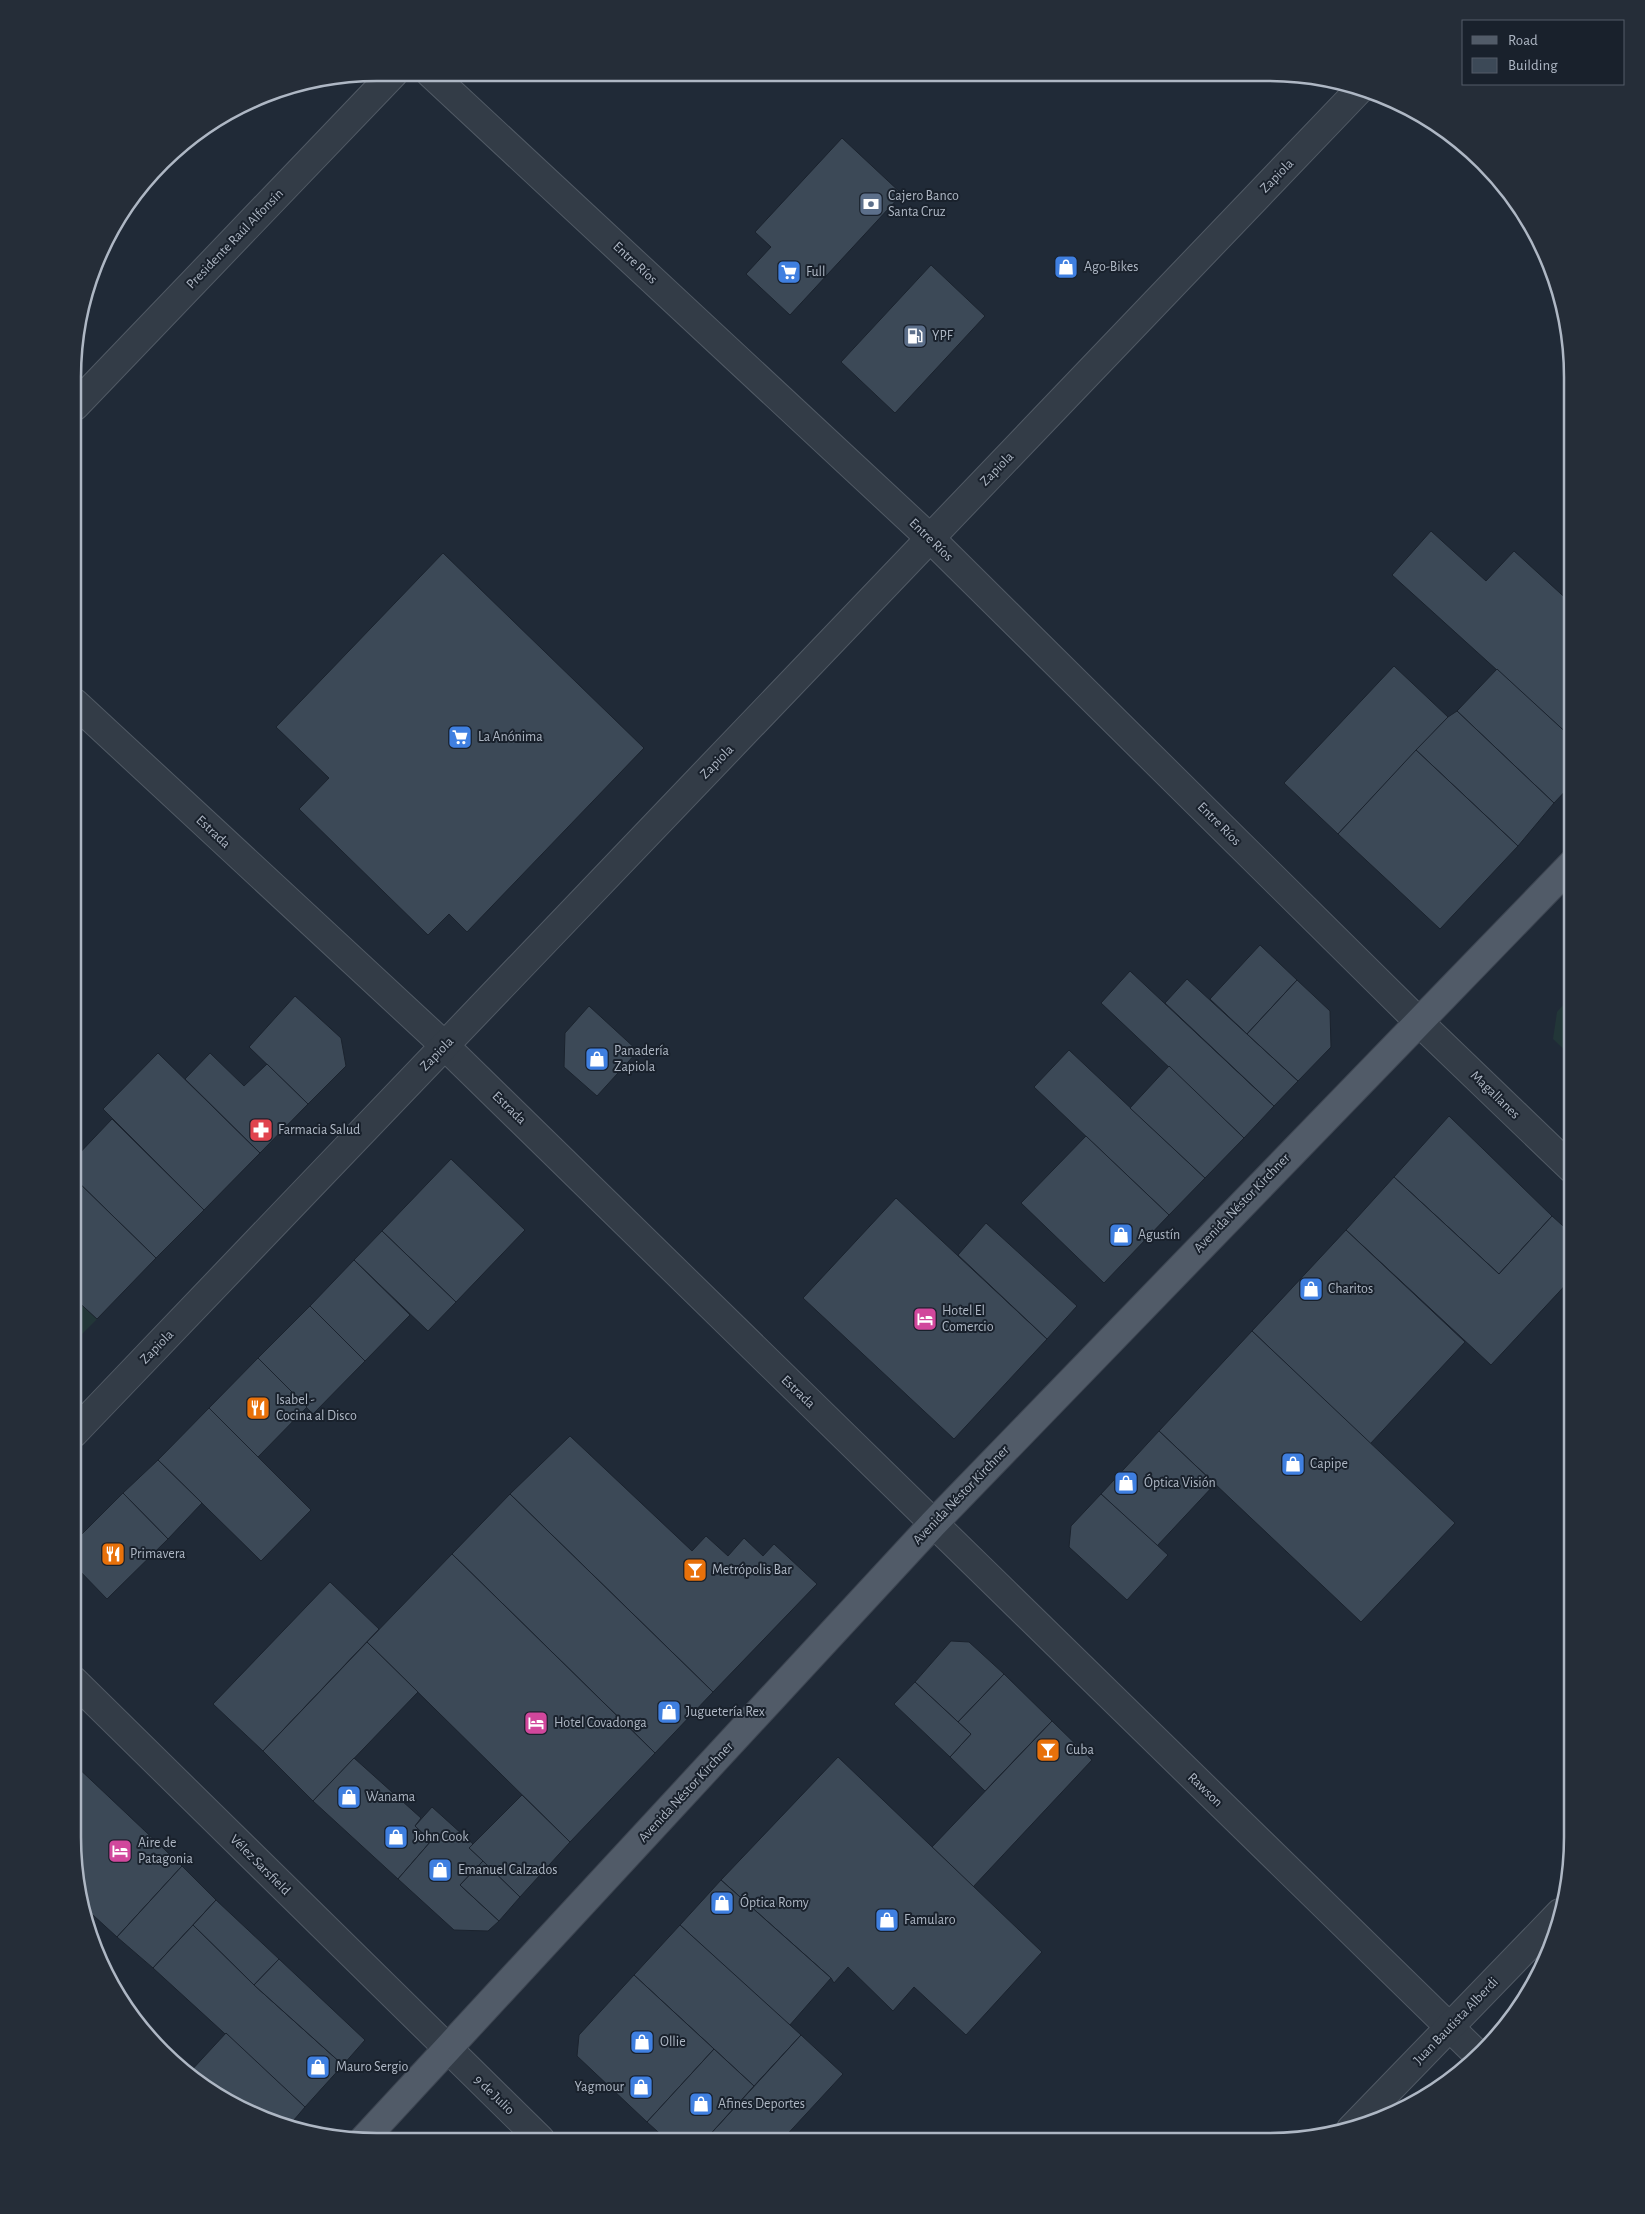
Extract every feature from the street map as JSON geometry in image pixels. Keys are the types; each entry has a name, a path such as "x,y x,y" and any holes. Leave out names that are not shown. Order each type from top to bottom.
{"main road":[{"name":"Avenida Néstor Kirchner","path":"370,2133 933,1524 1564,872"}],"street":[{"name":"Presidente Raúl Alfonsín","path":"81,400 385,81"},
{"name":"Entre Ríos","path":"439,81 931,539 1418,1021"},
{"name":"Zapiola","path":"81,1426 1355,94"},
{"name":"Estrada","path":"81,709 445,1046 933,1524"},
{"name":"Magallanes","path":"1418,1021 1564,1161"},
{"name":"Rawson","path":"933,1524 1473,2050"},
{"name":"Vélez Sarsfield","path":"81,1688 448,2050"},
{"name":"Juan Bautista Alberdi","path":"1362,2117 1551,1923"},
{"name":"9 de Julio","path":"448,2050 533,2133"}],"green space":[{"path":"1564,1004 1564,1049 1553,1039 1557,1012"},
{"path":"81,1304 97,1319 81,1335"}],"building":[{"path":"842,138 902,194 790,315 746,274 771,247 755,232"},
{"path":"931,265 985,316 895,413 841,362"},
{"path":"1431,531 1486,581 1514,551 1564,597 1564,731 1392,575"},
{"name":"La Anónima","path":"443,553 644,748 467,932 449,914 428,935 299,809 329,778 276,727"},
{"path":"1394,666 1448,717 1338,834 1284,783"},
{"path":"1497,669 1564,731 1564,792 1554,803 1457,711"},
{"path":"1457,711 1554,803 1518,846 1416,750 1448,717"},
{"path":"1416,750 1518,846 1440,929 1338,834"},
{"path":"1260,945 1297,980 1247,1034 1210,999"},
{"path":"1130,971 1274,1106 1244,1138 1101,1003"},
{"path":"1187,979 1298,1081 1274,1106 1165,1003"},
{"path":"1297,980 1330,1011 1331,1047 1298,1081 1247,1034"},
{"path":"295,996 341,1038 346,1066 308,1104 249,1047"},
{"name":"Panadería Zapiola","path":"589,1006 638,1051 597,1096 564,1067 565,1033"},
{"path":"1069,1050 1205,1178 1169,1215 1034,1087"},
{"path":"158,1053 260,1153 204,1210 103,1109"},
{"path":"210,1053 244,1086 267,1064 308,1104 260,1153 185,1079"},
{"path":"1169,1066 1244,1138 1205,1178 1130,1108"},
{"path":"1449,1116 1552,1216 1499,1274 1394,1177"},
{"path":"112,1119 204,1210 156,1258 81,1185 81,1152"},
{"path":"1086,1136 1169,1215 1104,1283 1021,1203"},
{"path":"451,1159 525,1230 456,1302 382,1231"},
{"path":"1394,1177 1499,1274 1552,1216 1564,1227 1564,1287 1491,1365 1346,1230"},
{"path":"81,1185 156,1258 97,1319 81,1304"},
{"name":"Hotel El Comercio","path":"896,1198 1047,1339 954,1439 803,1298"},
{"path":"986,1223 1077,1306 1047,1339 958,1255"},
{"path":"1346,1230 1465,1342 1370,1444 1252,1331"},
{"path":"382,1231 456,1302 428,1331 354,1260"},
{"path":"354,1260 410,1315 365,1361 310,1306"},
{"path":"310,1306 365,1361 313,1414 258,1358"},
{"name":"Capipe","path":"1252,1331 1455,1523 1361,1622 1159,1431"},
{"name":"Isabel - Cocina al Disco","path":"258,1358 307,1407 258,1457 209,1408"},
{"path":"209,1408 311,1510 261,1561 158,1460"},
{"path":"1159,1431 1215,1484 1157,1546 1101,1494"},
{"name":"Metrópolis Bar","path":"570,1436 692,1551 706,1536 728,1556 744,1538 763,1556 774,1544 817,1584 713,1692 510,1494"},
{"path":"158,1460 202,1503 168,1539 123,1493"},
{"name":"Primavera","path":"123,1493 168,1539 107,1599 81,1572 81,1535"},
{"path":"510,1494 713,1692 655,1753 452,1554"},
{"path":"1101,1494 1168,1555 1127,1600 1069,1547 1071,1526"},
{"name":"Hotel Covadonga","path":"452,1554 655,1753 570,1842 367,1642"},
{"path":"330,1582 379,1629 263,1751 213,1704"},
{"path":"951,1641 969,1642 1004,1674 958,1722 915,1682"},
{"path":"367,1642 418,1692 313,1801 263,1751"},
{"path":"1004,1674 1052,1721 985,1791 950,1757 971,1734 958,1722"},
{"path":"915,1682 971,1734 950,1757 894,1704"},
{"path":"1052,1721 1092,1760 973,1887 932,1847"},
{"name":"Famularo","path":"838,1757 1042,1952 966,2035 914,1987 893,2011 848,1967 834,1983 831,1978 721,1880"},
{"path":"354,1758 421,1818 415,1826 431,1841 398,1879 313,1801"},
{"name":"Aire de Patagonia","path":"81,1771 182,1866 117,1937 91,1913 82,1856"},
{"path":"522,1795 570,1842 520,1897 469,1848"},
{"name":"Emanuel Calzados","path":"432,1807 473,1844 469,1848 483,1861 460,1885 499,1921 488,1931 454,1930 398,1879 431,1841 415,1826"},
{"path":"483,1861 520,1897 499,1921 460,1885"},
{"path":"182,1866 216,1900 153,1968 117,1937"},
{"path":"721,1880 831,1978 789,2026 680,1925"},
{"path":"216,1900 279,1959 254,1985 193,1925"},
{"path":"193,1925 254,1985 343,2065 305,2107 153,1968"},
{"path":"680,1925 801,2035 754,2086 634,1975"},
{"path":"279,1959 365,2040 343,2065 254,1985"},
{"name":"Ollie","path":"634,1975 714,2049 647,2122 577,2056 579,2035"},
{"path":"226,2033 305,2107 293,2121 282,2117 229,2093 193,2068"},
{"path":"801,2035 843,2074 788,2133 711,2133"},
{"name":"Afines Deportes","path":"714,2049 754,2086 711,2133 659,2133 647,2122"}],"place":[{"name":"Cajero Banco Santa Cruz","path":"871,204"},
{"name":"Ago-Bikes","path":"1066,267"},
{"name":"Full","path":"789,272"},
{"name":"YPF","path":"915,336"},
{"name":"La Anónima","path":"460,737"},
{"name":"Panadería Zapiola","path":"597,1059"},
{"name":"Farmacia Salud","path":"261,1130"},
{"name":"Agustín","path":"1121,1235"},
{"name":"Charitos","path":"1311,1289"},
{"name":"Hotel El Comercio","path":"925,1319"},
{"name":"Isabel - Cocina al Disco","path":"258,1408"},
{"name":"Capipe","path":"1293,1464"},
{"name":"Óptica Visión","path":"1126,1483"},
{"name":"Primavera","path":"113,1554"},
{"name":"Metrópolis Bar","path":"695,1570"},
{"name":"Juguetería Rex","path":"669,1712"},
{"name":"Hotel Covadonga","path":"536,1723"},
{"name":"Cuba","path":"1048,1750"},
{"name":"Wanama","path":"349,1797"},
{"name":"John Cook","path":"396,1837"},
{"name":"Aire de Patagonia","path":"120,1851"},
{"name":"Emanuel Calzados","path":"440,1870"},
{"name":"Óptica Romy","path":"722,1903"},
{"name":"Famularo","path":"887,1920"},
{"name":"Ollie","path":"642,2042"},
{"name":"Mauro Sergio","path":"318,2067"},
{"name":"Yagmour","path":"641,2087"},
{"name":"Afines Deportes","path":"701,2104"}]}
